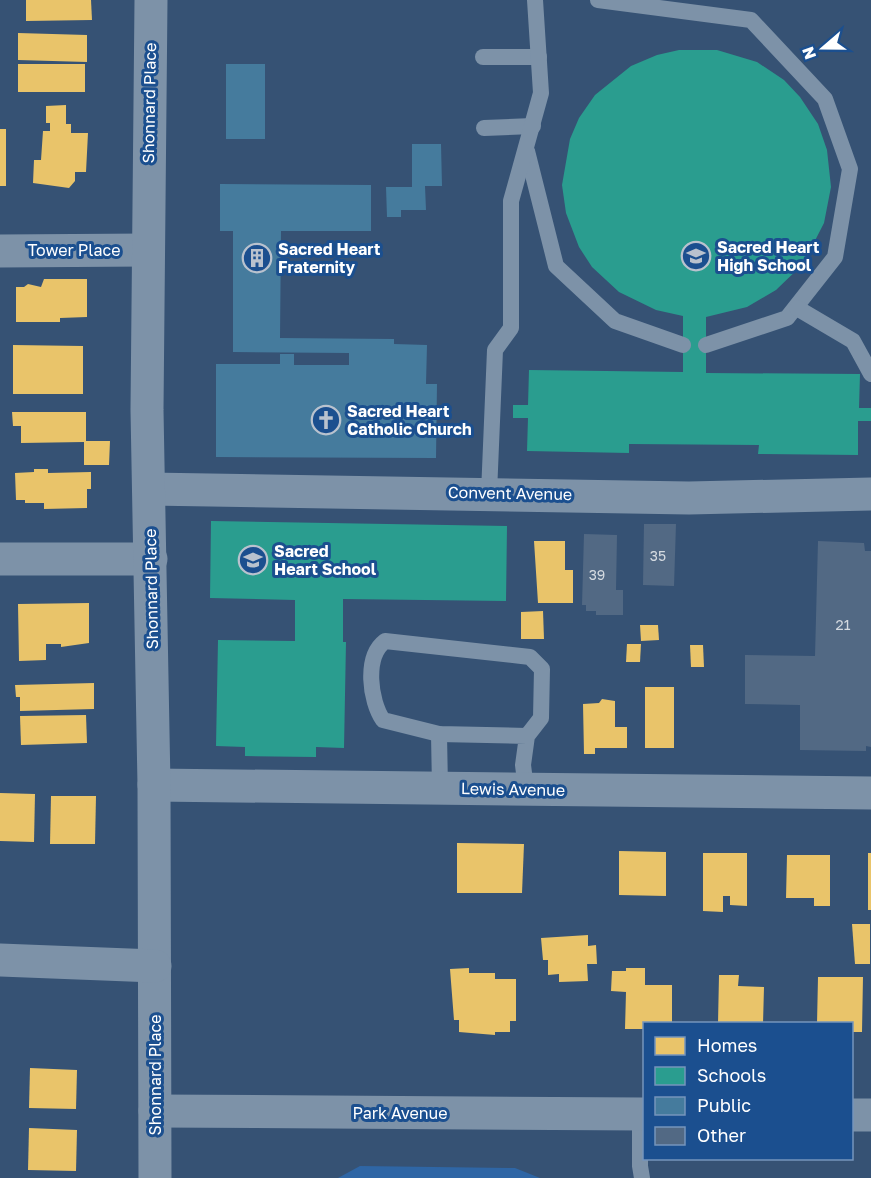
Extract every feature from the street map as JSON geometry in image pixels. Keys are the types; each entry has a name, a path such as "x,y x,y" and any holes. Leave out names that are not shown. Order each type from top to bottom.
{"street":[{"name":"Shonnard Place","path":"151,0 147,250 154,785 155,1178"},
{"name":"Tower Place","path":"0,251 147,250"},
{"name":"Convent Avenue","path":"149,489 689,498 871,494"},
{"path":"0,559 151,559"},
{"name":"Lewis Avenue","path":"154,785 871,793"},
{"path":"0,960 154,966"},
{"name":"Park Avenue","path":"155,1112 642,1114"},
{"path":"853,1115 871,1115"}],"lane":[{"path":"489,493 495,350 511,327 511,201 527,151 541,93 535,0"},
{"path":"598,0 751,20 825,99 850,169 835,257 797,308 787,318 706,345"},
{"path":"483,57 539,57"},
{"path":"483,128 533,126"},
{"path":"527,151 556,266 615,321 683,345"},
{"path":"797,308 853,341 871,374"},
{"path":"526,789 523,765 527,736 541,718 542,669 530,657 385,641 377,647 371,673 379,714 383,720 439,734 527,736"},
{"path":"439,734 440,788"},
{"path":"642,1114 640,1166 642,1178"}],"shaded area":[{"path":"360,1166 515,1168 540,1178 338,1178"}],"building: Homes":[{"path":"26,0 91,0 92,20 26,21"},
{"path":"18,33 87,35 87,62 18,60"},
{"path":"18,64 85,64 85,92 18,92"},
{"path":"66,105 66,124 71,124 71,133 88,133 86,172 75,172 75,181 69,188 33,183 34,160 41,160 43,131 50,131 50,123 46,123 46,106"},
{"path":"0,129 6,129 6,186 0,186"},
{"path":"44,279 87,279 87,317 60,318 60,322 16,322 16,287 24,287 28,284 41,287"},
{"path":"13,345 83,346 83,394 13,394"},
{"path":"12,412 86,412 86,441 110,441 109,465 84,465 84,442 21,443 21,426 13,426"},
{"path":"34,469 48,469 48,473 91,472 91,489 87,489 87,508 44,509 44,503 25,503 25,500 16,500 15,473 34,472"},
{"path":"534,541 565,541 565,570 573,570 573,603 538,603"},
{"path":"89,603 89,643 61,647 61,644 46,644 46,660 19,661 18,604"},
{"path":"543,611 544,639 521,639 521,612"},
{"path":"640,625 658,625 659,640 641,641"},
{"path":"627,644 641,644 640,662 626,662"},
{"path":"690,645 703,645 704,667 691,667"},
{"path":"94,683 94,709 20,711 20,697 16,697 15,685"},
{"path":"645,687 674,687 674,748 645,748"},
{"path":"602,699 615,701 615,727 627,727 627,748 595,748 595,754 584,754 583,704 599,703"},
{"path":"86,715 87,743 21,745 20,716"},
{"path":"0,793 35,794 34,842 0,841"},
{"path":"51,796 96,796 95,844 50,844"},
{"path":"457,843 524,844 522,893 457,893"},
{"path":"619,851 666,852 666,896 619,895"},
{"path":"703,853 747,853 747,906 730,905 730,896 723,896 723,912 703,911"},
{"path":"868,853 871,853 871,910 868,910"},
{"path":"787,855 830,855 830,906 814,906 814,898 786,898"},
{"path":"852,924 870,924 870,964 855,964"},
{"path":"588,935 588,946 596,945 597,964 587,964 588,981 559,982 559,974 548,975 548,960 543,960 541,938"},
{"path":"469,968 469,973 495,973 495,979 516,979 516,1021 510,1021 510,1032 495,1032 495,1035 459,1032 459,1020 454,1020 450,969"},
{"path":"626,968 645,968 645,985 672,985 672,1022 643,1022 643,1029 625,1029 626,992 611,991 612,971 626,971"},
{"path":"719,975 739,975 738,986 764,987 763,1022 718,1022"},
{"path":"818,977 863,977 862,1032 853,1032 853,1022 817,1022"},
{"path":"30,1068 77,1070 76,1109 29,1108"},
{"path":"29,1128 77,1130 76,1171 28,1170"}],"building: Schools":[{"name":"Sacred Heart High School","path":"679,50 717,50 757,62 784,80 800,97 818,124 827,150 831,187 824,223 803,264 776,290 747,307 706,317 706,373 860,374 859,408 871,408 871,421 858,421 858,455 758,454 759,445 629,444 629,453 527,451 528,418 513,418 513,405 528,405 529,370 683,372 683,316 656,310 619,292 592,267 579,247 566,213 562,185 570,139 579,118 595,95 631,66 657,55"},
{"path":"211,521 507,526 506,601 343,599 343,642 346,642 344,748 316,747 316,757 245,756 245,747 216,746 218,640 295,641 295,600 210,598"}],"building: Public":[{"path":"226,64 265,64 265,139 226,139"},
{"path":"412,144 441,144 442,186 425,186 426,210 401,210 401,217 387,217 386,187 412,187"},
{"name":"Sacred Heart Catholic Church","path":"220,184 371,185 371,231 281,231 280,338 394,339 394,344 427,345 426,384 437,384 436,458 216,457 216,364 280,364 280,354 294,354 294,365 349,365 349,353 233,352 233,231 220,231"}],"building: Other":[{"path":"644,524 676,524 674,586 643,585"},
{"path":"584,534 617,535 616,590 623,590 623,615 596,615 596,611 586,611 586,605 582,605"},
{"path":"818,541 864,543 865,551 871,551 871,747 866,746 866,751 800,750 800,705 745,704 745,655 815,656"}],"place":[{"name":"Sacred Heart High School","path":"696,256"},
{"name":"Sacred Heart Fraternity","path":"257,258"},
{"name":"Sacred Heart Catholic Church","path":"326,420"},
{"name":"Sacred Heart School","path":"253,560"}]}
